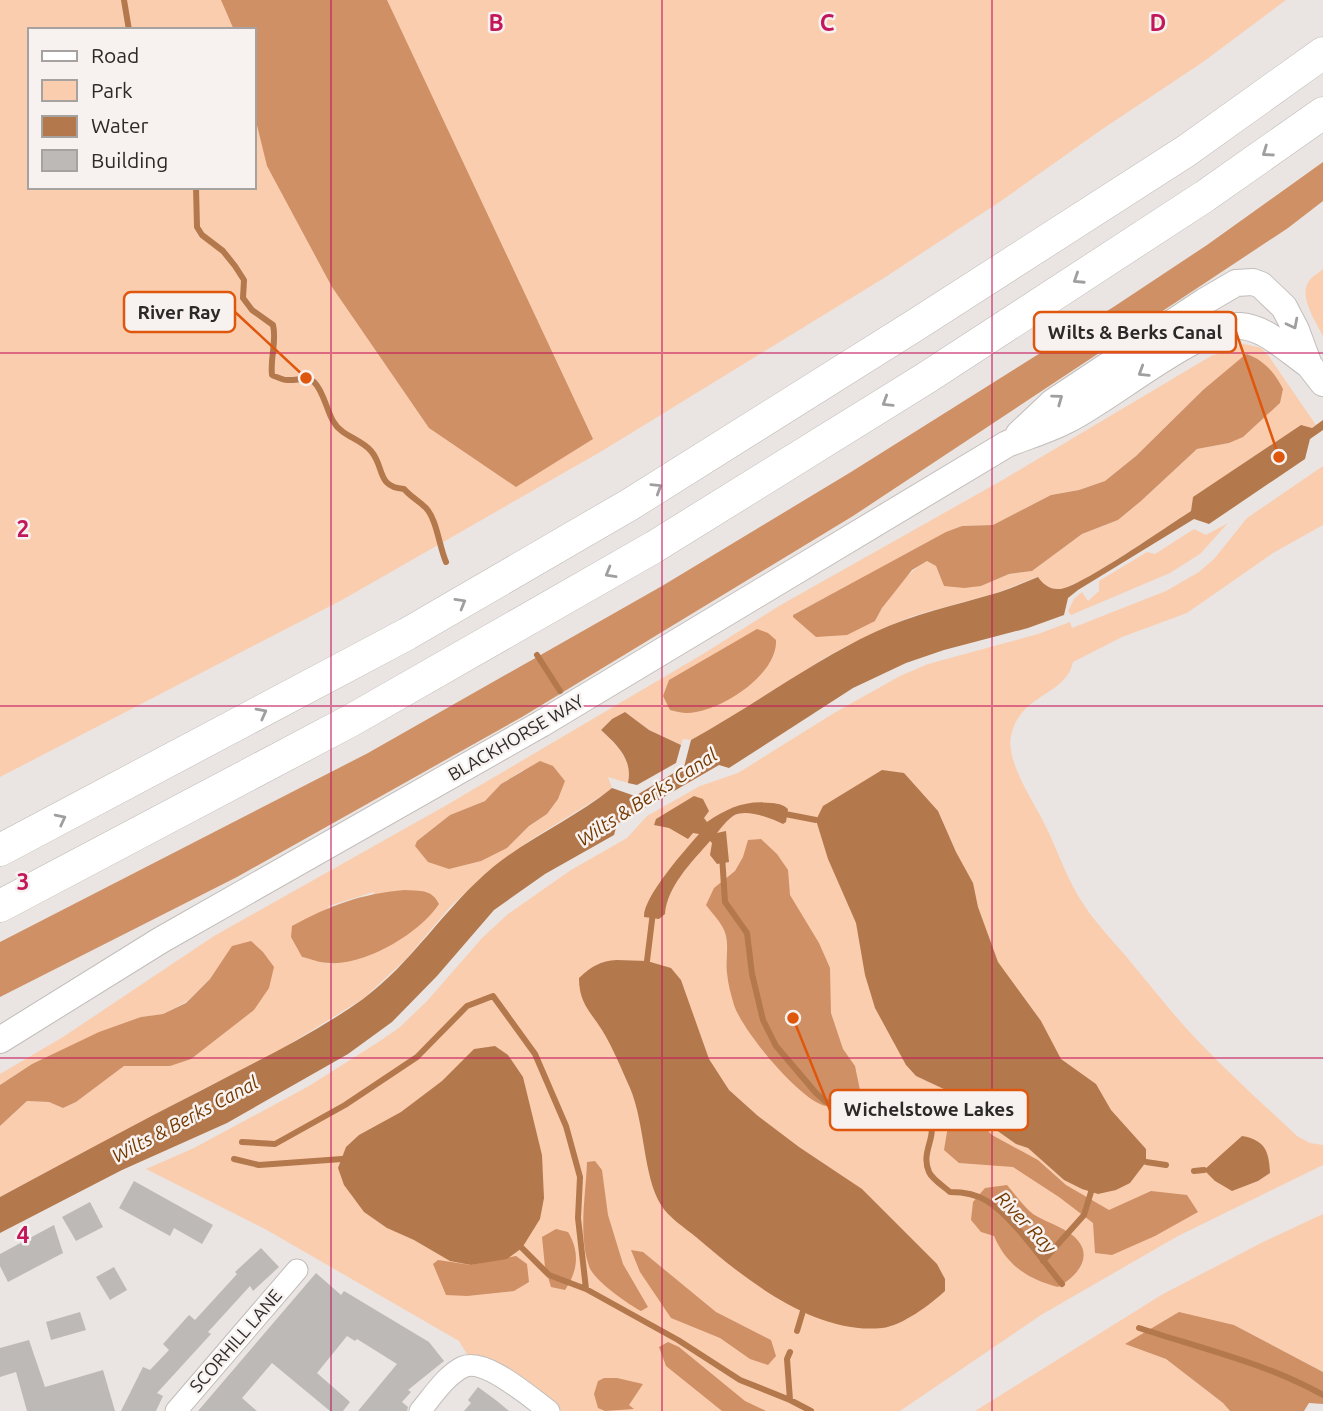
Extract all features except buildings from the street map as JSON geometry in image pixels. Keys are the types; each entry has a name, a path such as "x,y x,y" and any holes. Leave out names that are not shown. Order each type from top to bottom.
{"highway":[{"path":"0,850 385,646 629,505 1186,151 1323,53"},
{"path":"0,906 350,721 654,547 938,370 1205,196 1323,113"}],"main road":[{"name":"BLACKHORSE WAY","path":"1007,444 1053,402 1236,283 1252,282 1261,285 1278,300 1296,330 1316,374"},
{"name":"BLACKHORSE WAY","path":"7,1032 74,996 177,931 541,724 1007,444 1068,420 1168,356 1224,328 1240,326 1256,330 1316,374"}],"street":[{"name":"SCORHILL LANE","path":"176,1411 297,1270"},
{"path":"420,1411 451,1376 465,1366 473,1365 504,1379 549,1411"}],"green space":[{"path":"0,0 1286,0 1203,62 884,278 602,451 342,600 0,777"},
{"path":"1323,269 1323,336 1309,309 1306,287"},
{"path":"1244,344 1261,348 1316,425 1193,497 1191,511 1104,568 1070,586 1053,589 1037,577 996,593 913,616 826,657 723,722 691,740 683,739 681,745 649,730 625,712 612,719 601,730 618,747 626,760 628,783 608,777 612,788 493,867 451,906 406,959 364,998 267,1058 0,1197 0,1126 27,1101 49,1102 63,1108 76,1102 124,1066 170,1066 233,946 210,979 186,1002 163,1014 141,1017 32,1064 0,1085 0,1074 63,1037 214,936 445,806 703,654 779,606 1006,478 1211,356","holes":["1203,390 1229,443 1197,449 1118,520 1082,534 1032,571 1009,574 981,586 944,586 936,566 927,561 897,587 875,621 793,617 794,614 962,526 993,525 1051,495 1079,490 1105,481 1136,456","774,654 757,676 737,693 713,705 686,713","523,770 547,814 529,826 507,848 417,841 450,815 485,801 501,784","374,892 371,955 331,964 302,957 329,906"]},
{"path":"1323,466 1323,525 1273,553 1187,613 1122,637 1073,662 1062,682 1024,711 1016,722 1010,746 1020,779 1072,885 1089,912 1174,1014 1216,1059 1297,1136 1310,1143 1323,1145 1323,1165 1178,1236 1041,1315 900,1411 562,1411 530,1387 468,1356 459,1341 265,1229 146,1169 194,1148 309,1086 400,1027 427,1001 483,937 508,914 571,870 627,838 647,816 700,786 738,773 834,713 900,676 928,664 1038,634 1070,622 1072,628 1166,591 1199,572 1214,559 1247,518"},
{"path":"1228,523 1200,554 1170,573 1071,615 1068,611 1074,599 1082,592 1088,601 1099,591 1099,581 1147,552 1155,554 1194,529 1206,535"},
{"path":"1323,1214 1323,1372 1234,1325 1126,1344 1166,1359 1230,1411 975,1411 1163,1294"}],"shaded area":[{"path":"221,0 387,0 593,439 516,487 429,428 332,287 267,166 256,121 256,28 233,28"},
{"path":"1323,162 1323,201 1288,228 853,516 522,717 237,877 0,997 0,942 368,753 662,586 851,472 1115,306 1207,245"},
{"path":"1246,354 1263,363 1276,377 1283,389 1280,403 1243,437 1229,443 1197,449 1118,520 1082,534 1032,571 1009,574 981,586 964,588 944,586 936,566 927,561 912,570 875,621 847,635 816,637 793,617 946,532 962,526 993,525 1051,495 1079,490 1105,481 1136,456 1203,390"},
{"path":"757,629 776,640 774,653 757,678 744,690 715,707 687,713 670,710 663,696 669,680"},
{"path":"540,761 553,766 565,781 558,799 547,814 529,826 507,848 481,861 449,869 428,862 415,846 417,841 450,815 485,801 501,784"},
{"path":"761,839 777,854 788,870 790,895 819,943 830,968 831,1013 843,1049 855,1066 861,1095 851,1108 826,1106 802,1092 760,1047 734,1005 727,977 725,932 706,905 714,888 735,871 748,840"},
{"path":"405,890 429,893 439,904 419,926 375,953 343,963 322,962 302,957 291,937 292,926 333,906 374,894"},
{"path":"251,941 274,967 269,988 254,1010 191,1059 170,1066 124,1066 76,1102 63,1108 49,1102 27,1101 0,1126 0,1085 32,1064 99,1032 141,1017 163,1014 186,1003 210,979 232,946"},
{"path":"952,1102 961,1103 992,1135 1038,1160 1066,1185 1109,1210 1151,1191 1187,1195 1198,1212 1155,1236 1112,1255 1095,1253 1093,1223 1059,1197 1013,1167 959,1163 944,1150"},
{"path":"595,1161 602,1170 608,1215 623,1264 648,1307 641,1311 604,1285 589,1266 584,1241 584,1214 587,1162"},
{"path":"1007,1185 1033,1214 1068,1232 1082,1247 1084,1254 1079,1269 1058,1287 1037,1280 1020,1270 1005,1256 994,1236 981,1232 971,1220 973,1202 985,1188"},
{"path":"556,1229 568,1232 576,1254 573,1276 565,1290 551,1287 545,1267 542,1237"},
{"path":"631,1250 643,1252 716,1312 771,1340 776,1356 768,1365 750,1359 720,1338 671,1318 640,1272"},
{"path":"516,1256 527,1264 529,1282 514,1291 467,1296 446,1295 433,1264 438,1260 471,1265"},
{"path":"1179,1312 1234,1325 1323,1372 1323,1404 1309,1403 1304,1411 1230,1411 1166,1359 1125,1344"},
{"path":"668,1342 679,1347 745,1401 766,1411 722,1411 666,1366 659,1347"},
{"path":"604,1378 643,1384 629,1405 634,1409 605,1411 598,1408 594,1394 598,1381"}],"water":[{"path":"1323,420 1323,430 1310,439 1305,459 1209,524 1194,519 1078,590 1068,598 1064,615 906,663 853,688 729,768 719,765 617,824 614,835 545,874 494,910 437,976 392,1022 348,1054 227,1123 122,1170 0,1233 0,1197 286,1046 344,1012 398,968 459,899 493,867 612,788 635,796 684,767 691,740 828,657 875,632 918,615 1004,590 1038,577 1053,589 1070,586 1124,555 1191,511 1193,497 1301,425 1312,428"},
{"path":"625,712 649,730 681,745 676,763 637,785 628,783 626,760 618,747 601,730 612,719"},
{"path":"882,770 904,773 938,811 973,883 978,907 998,962 1041,1021 1061,1059 1096,1084 1111,1110 1146,1149 1146,1162 1130,1183 1098,1194 1064,1180 1028,1148 1016,1144 992,1127 963,1098 916,1076 906,1065 875,1008 865,975 856,923 828,859 816,820 823,806"},
{"path":"694,796 703,799 709,811 704,818 707,822 737,806 762,802 779,804 788,809 786,822 783,824 751,813 733,816 717,833 726,831 729,862 717,864 710,855 710,841 675,884 665,914 659,919 644,917 657,886 699,834 693,833 688,839 669,828 654,825 656,819"},
{"path":"617,960 647,961 671,968 681,980 709,1059 729,1090 799,1147 862,1189 937,1264 945,1279 945,1291 916,1314 890,1326 856,1328 831,1323 782,1301 758,1286 668,1214 655,1193 630,1088 610,1044 586,1006 579,987 579,978 588,970 596,965"},
{"path":"495,1046 508,1055 523,1077 542,1155 544,1198 540,1219 522,1248 507,1259 471,1265 450,1261 387,1228 364,1212 344,1185 338,1168 346,1147 359,1135 401,1112 442,1081 474,1049"},
{"path":"1242,1136 1261,1144 1267,1153 1270,1173 1232,1191 1215,1181 1204,1170"}],"waterway":[{"name":"River Ray","path":"124,0 129,28"},
{"name":"River Ray","path":"196,189 197,227 235,266 244,280 243,298 252,310 273,325 272,375 285,380 305,379 314,382 337,426 371,451 389,484 404,489 430,513 446,562"},
{"name":"River Ray","path":"537,655 560,691"},
{"path":"780,813 816,820"},
{"name":"River Ray","path":"722,855 725,902 747,933 752,974 763,1020 776,1046 816,1093 849,1114 920,1114 928,1120 932,1132 927,1163 933,1177 950,1192 974,1195 997,1208 1017,1228 1062,1284"},
{"path":"647,961 653,912"},
{"path":"242,1142 275,1144 345,1105 417,1057 467,1006 493,996 535,1054 566,1126 580,1177 578,1218 586,1289"},
{"path":"234,1159 259,1165 342,1159"},
{"path":"1146,1162 1166,1165"},
{"path":"1194,1171 1204,1170"},
{"path":"1043,1261 1084,1215 1091,1192"},
{"path":"522,1248 549,1275 586,1289 678,1340 740,1380 811,1411"},
{"path":"797,1331 803,1311"},
{"name":"River Ray","path":"1139,1328 1256,1365 1323,1395"},
{"path":"790,1352 787,1359 790,1400"}],"place":[{"name":"River Ray","path":"306,378"},
{"name":"Wilts & Berks Canal","path":"1279,457"},
{"name":"Wichelstowe Lakes","path":"793,1018"}]}
